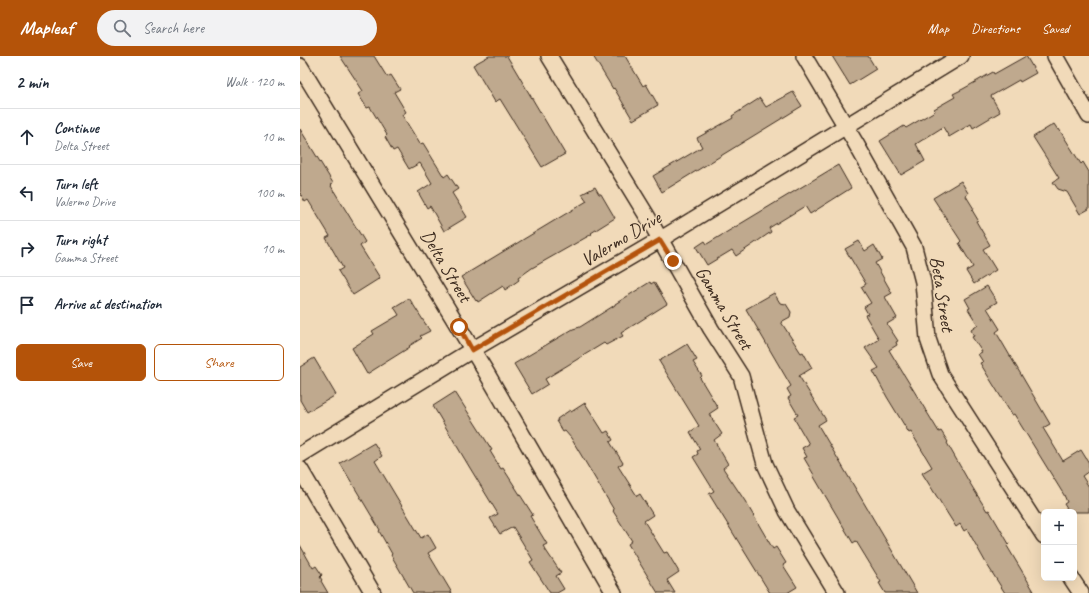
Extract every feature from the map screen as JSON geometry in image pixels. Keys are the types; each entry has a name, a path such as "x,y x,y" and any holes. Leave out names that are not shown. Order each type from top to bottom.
{"street":[{"name":"Gamma Street","path":"549,56 660,240 711,329 741,376 765,464 787,511 838,593"},
{"name":"Beta Street","path":"804,56 846,126 914,247 923,282 928,339 940,374 1041,531"},
{"name":"Valermo Drive","path":"300,455 472,350 660,240 961,56"},
{"path":"1055,56 1089,116"},
{"name":"Delta Street","path":"300,66 472,350 614,593"},
{"path":"300,469 373,593"},
{"path":"1073,581 1081,593"}],"building":[{"path":"340,56 374,56 387,77 391,75 400,89 394,92 406,112 402,115 420,144 423,143 444,177 448,174 458,189 452,193 467,217 444,231 430,206 427,208 418,192 432,183 420,163 409,169 397,149 393,151 385,137 387,135 370,107 367,108 358,94 363,91"},
{"path":"489,56 507,56 565,154 542,167 500,99 495,102 473,65"},
{"path":"593,56 625,56 643,86 646,84 658,105 633,120"},
{"path":"832,56 868,56 876,69 850,85"},
{"path":"1026,56 1036,73 1020,82 1019,80 991,96 1000,112 973,128 971,124 949,137 943,127 916,144 925,161 901,175 880,141 904,126 906,128 935,111 934,109 955,97 953,94"},
{"path":"793,92 802,106 662,192 653,176 702,147 697,138 733,118 732,116 760,98 766,107"},
{"path":"1054,124 1058,130 1059,129 1081,164 1083,162 1089,172 1089,209 1080,214 1067,192 1058,189 1053,182 1059,178 1033,137"},
{"path":"300,129 333,183 331,186 365,242 360,246 380,278 353,295 338,271 343,268 326,238 330,236 308,200 305,202 300,193"},
{"path":"838,165 851,188 810,214 805,206 769,228 771,232 736,256 732,250 707,265 696,247 705,241 707,244"},
{"path":"961,181 968,193 966,196 974,209 972,210 978,220 976,221 990,245 983,249 996,270 974,284 966,271 973,267 959,243 961,241 933,198"},
{"path":"595,187 599,194 601,194 615,218 591,233 592,234 532,268 505,290 503,286 478,302 477,300 476,301 461,277 587,201 582,194"},
{"path":"859,241 865,251 874,245 882,259 875,263 892,293 885,297 897,318 887,324 898,341 896,342 897,345 889,350 939,432 941,431 948,442 947,443 987,511 989,510 1009,544 1007,546 1035,593 1005,593 967,529 964,531 960,524 956,527 922,473 932,467 911,432 909,433 887,397 873,371 879,368 865,348 879,339 865,315 868,314 864,307 871,303 861,287 866,284 845,249"},
{"path":"650,282 651,284 654,282 667,304 621,333 623,336 606,345 604,343 545,379 548,384 532,394 514,364 573,329 580,327"},
{"path":"987,286 997,302 987,308 1000,329 996,332 1050,424 1043,428 1063,461 1081,450 1089,463 1089,471 1082,476 1089,487 1089,512 1077,512 1077,509 1067,509 1064,504 1067,502 1064,495 1014,414 1012,415 980,363 983,362 978,354 982,352 972,337 974,336 971,330 978,325 968,309 970,308 965,299"},
{"path":"774,293 780,303 786,304 791,312 790,317 781,322 801,353 803,352 812,368 799,376 826,420 818,425 917,593 885,593 879,583 881,582 856,541 853,543 804,458 807,457 802,448 809,444 795,420 794,417 798,415 788,398 791,396 787,389 791,386 746,309"},
{"path":"409,298 430,331 420,336 422,338 409,346 410,347 367,374 352,348 374,334 372,331 399,315 394,307"},
{"path":"687,344 697,360 693,362 702,376 700,378 718,408 709,414 722,434 714,440 728,464 723,468 745,501 773,549 776,547 786,563 783,565 797,587 787,593 770,593 709,494 714,491 693,457 698,454 697,451 700,449 690,432 699,426 659,361"},
{"path":"314,358 336,395 307,412 300,400 300,367"},
{"path":"455,392 492,450 490,451 501,469 503,468 533,515 530,516 547,544 543,546 561,573 556,576 564,589 557,593 550,593 530,562 533,560 513,527 500,534 490,518 498,514 433,406"},
{"path":"585,403 604,433 608,431 613,440 610,442 623,463 618,466 637,496 640,494 653,515 644,521 664,553 667,552 679,572 667,580 675,593 658,593 628,544 632,541 613,511 614,510 571,438 565,431 563,432 556,421 558,421 557,419 570,410 571,412"},
{"path":"374,443 382,456 375,461 421,538 428,534 436,548 428,553 452,593 413,593 391,555 392,554 379,531 380,530 340,463"},
{"path":"300,545 313,568 316,566 322,575 320,577 322,580 321,581 328,593 300,593"}],"route":[{"path":"459,327 472,350 660,240 673,261"}]}
